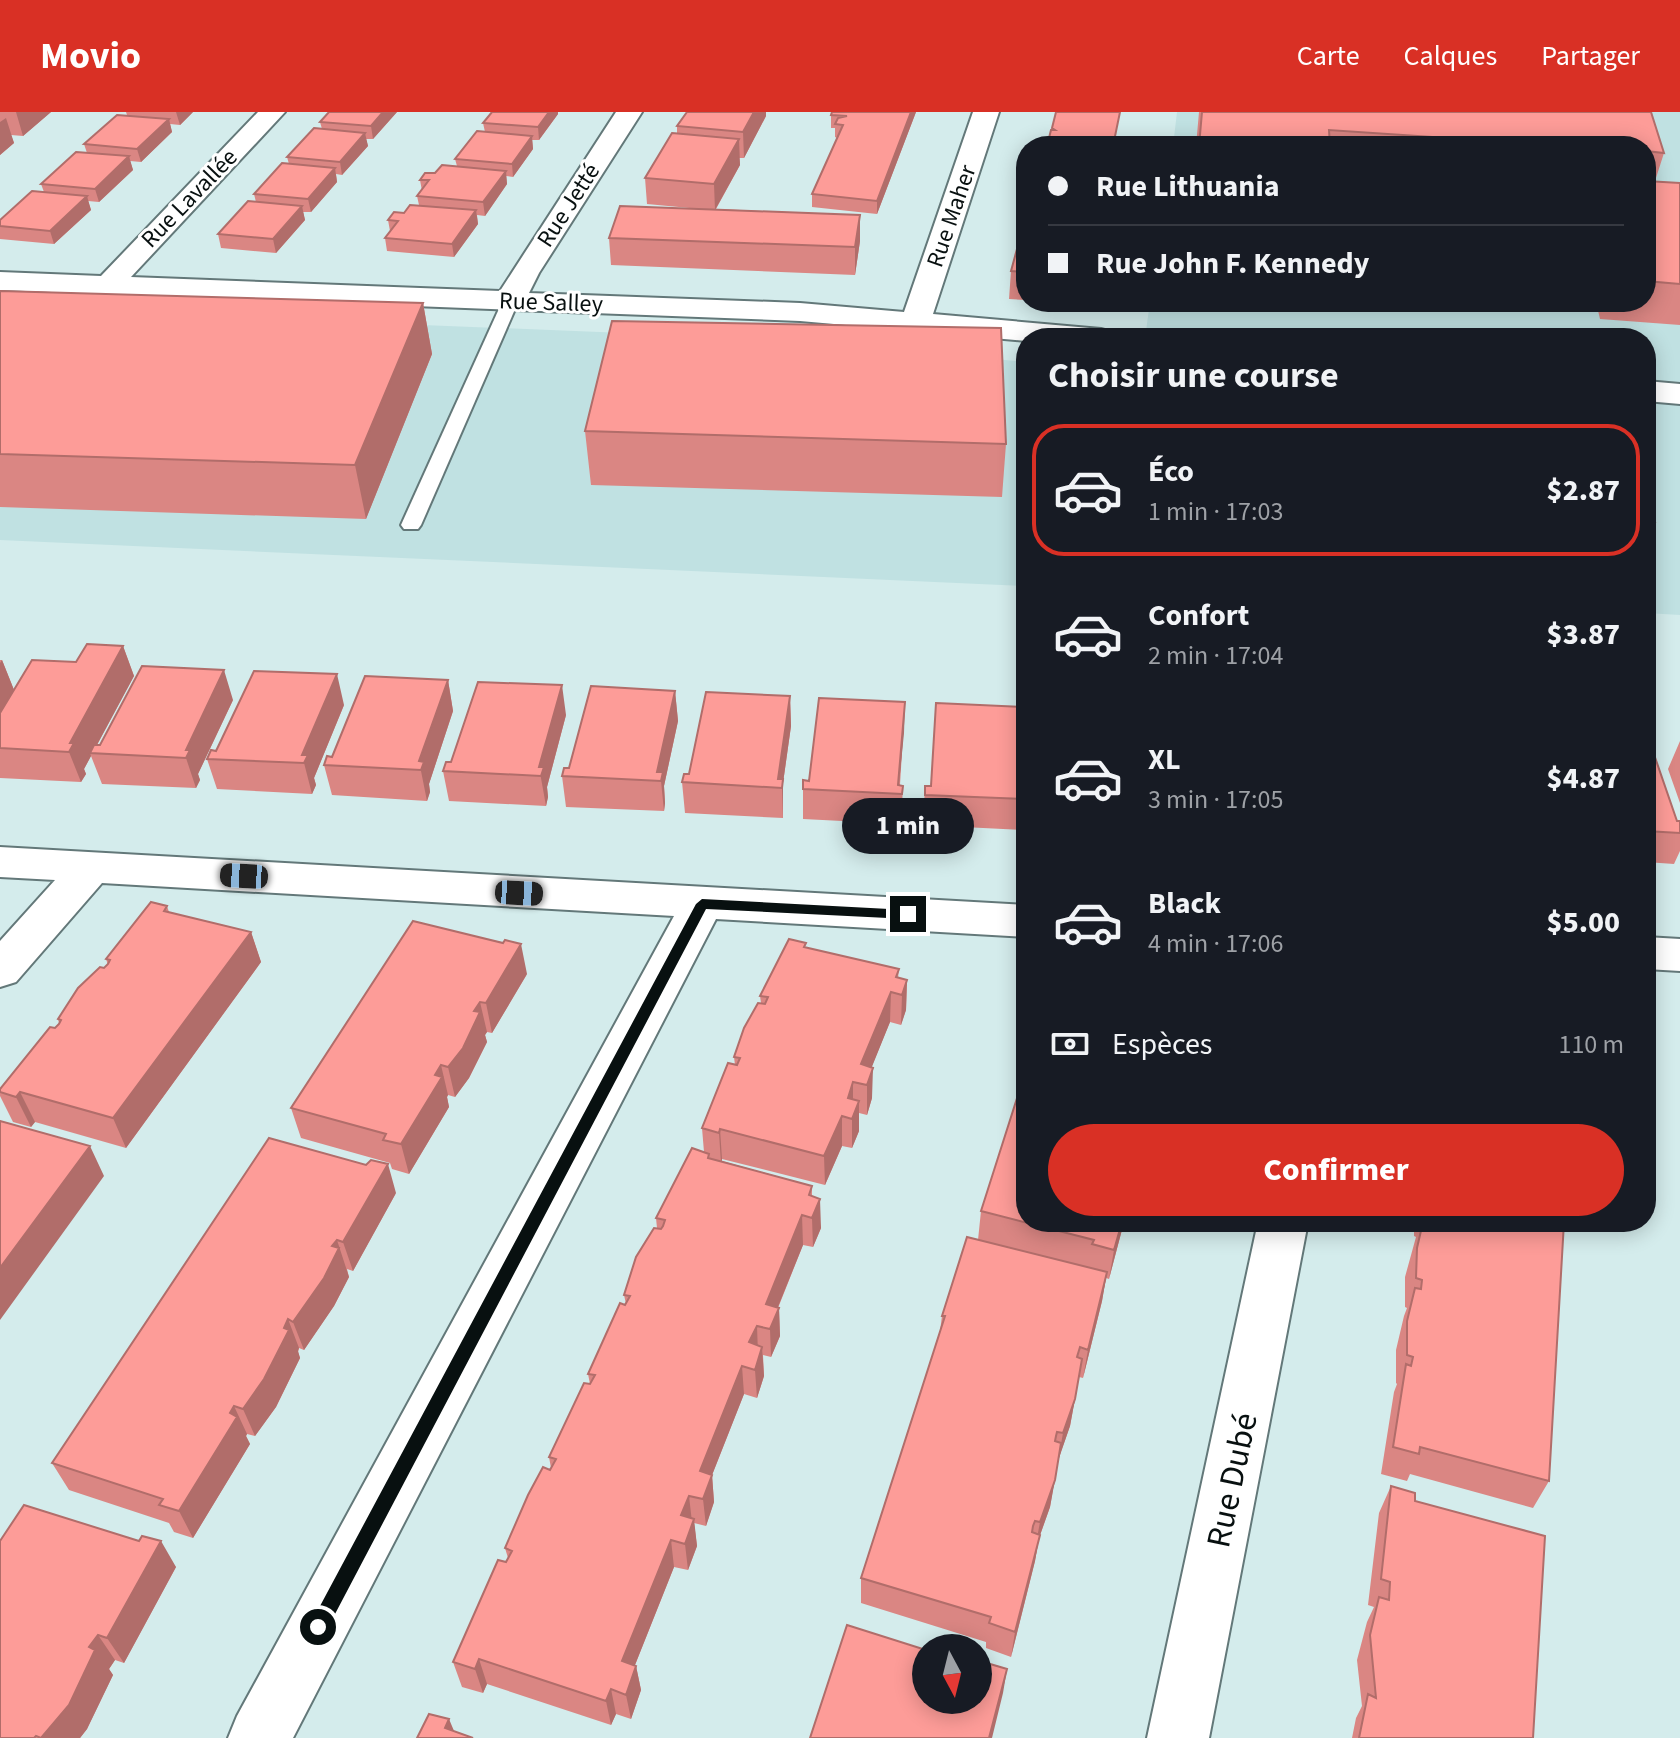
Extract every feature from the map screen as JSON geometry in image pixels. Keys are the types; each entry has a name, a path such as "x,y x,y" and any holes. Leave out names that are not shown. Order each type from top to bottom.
{"street":[{"name":"Rue Lavallée","path":"109,285 272,112"},
{"name":"Rue Jetté","path":"511,300 524,273 629,112"},
{"name":"Rue Maher","path":"916,320 986,112"},
{"name":"Rue Salley","path":"0,281 774,310 1016,330"},
{"path":"1656,392 1680,394"},
{"path":"0,862 1016,920"},
{"path":"0,970 91,867"},
{"path":"259,1738 702,904"},
{"path":"1656,954 1680,955"},
{"name":"Rue Dubé","path":"1178,1738 1281,1232"}],"lane":[{"path":"411,525 511,300"}],"shaded area":[{"path":"1177,112 1680,112 1680,615 1656,614 1656,328 1146,328 1149,312 1656,312 1656,136 1174,136"},
{"path":"0,308 798,340 1016,361 1016,586 0,540"}],"building":[{"path":"329,112 383,112 371,126 320,122"},
{"path":"492,112 549,112 538,127 483,123"},
{"path":"687,112 754,112 743,132 677,126"},
{"path":"832,112 911,112 877,201 812,194 843,125 835,124 838,118 847,116 831,115"},
{"path":"1056,112 1120,112 1115,136 1050,136 1051,130 1055,130 1052,128"},
{"path":"1202,112 1651,112 1664,153 1656,152 1656,136 1418,136 1329,130 1329,136 1200,136"},
{"path":"117,115 169,119 137,149 84,144"},
{"path":"314,128 365,133 340,162 287,157"},
{"path":"477,131 532,136 512,164 455,159"},
{"path":"672,133 739,139 714,184 645,178"},
{"path":"76,152 129,156 95,189 41,184"},
{"path":"282,163 335,168 308,199 254,194"},
{"path":"442,165 506,171 483,202 417,196 429,180 420,180 425,173 435,173"},
{"path":"1656,182 1680,183 1680,284 1656,282"},
{"path":"32,191 87,196 50,231 0,226 0,220"},
{"path":"248,201 302,206 273,239 218,234"},
{"path":"410,205 476,210 452,244 385,238 398,221 388,220 394,212 404,213"},
{"path":"620,206 860,215 855,247 609,238"},
{"path":"1016,253 1016,271 1011,271"},
{"path":"0,291 423,303 355,465 0,454"},
{"path":"612,321 1001,328 1006,444 585,431"},
{"path":"87,644 123,646 70,743 74,743 69,752 0,748 0,713 32,660 76,662"},
{"path":"142,666 224,670 186,750 190,750 186,758 90,753 94,745 100,745"},
{"path":"254,671 337,674 302,755 308,755 304,763 207,759 211,750 216,751"},
{"path":"365,676 448,680 419,761 424,762 421,770 324,765 327,756 332,757"},
{"path":"478,682 562,685 539,767 544,767 541,776 443,771 446,762 451,762"},
{"path":"591,686 675,691 657,772 663,772 661,781 562,776 564,768 569,768"},
{"path":"706,692 790,696 778,779 783,779 782,788 682,782 684,774 689,774"},
{"path":"819,698 905,702 898,785 903,786 902,794 803,789 803,780 809,781"},
{"path":"936,703 1016,707 1016,799 925,795 925,786 931,786"},
{"path":"1656,760 1677,821 1680,821 1680,833 1656,832"},
{"path":"151,902 167,906 164,911 251,932 113,1118 20,1092 16,1097 0,1092 50,1027 55,1028 59,1024 61,1020 58,1019 78,988 100,967 108,964 110,960 106,959"},
{"path":"413,921 503,943 505,940 521,944 486,1003 480,1002 474,1011 480,1012 463,1048 448,1067 441,1065 435,1075 442,1077 401,1144 383,1140 386,1134 291,1108"},
{"path":"789,939 806,943 804,947 899,969 896,977 907,980 902,995 891,992 861,1064 873,1068 867,1085 853,1082 848,1098 859,1101 852,1119 842,1116 824,1156 720,1129 719,1133 702,1128 728,1063 737,1065 740,1058 734,1057 744,1028 758,1003 765,1004 768,997 760,996"},
{"path":"1016,1101 1016,1220 981,1211"},
{"path":"0,1121 90,1146 0,1268"},
{"path":"269,1138 366,1165 371,1160 388,1164 343,1242 337,1240 332,1246 339,1248 324,1278 293,1322 288,1319 284,1328 289,1330 264,1379 243,1409 234,1406 230,1413 237,1417 179,1511 159,1505 163,1499 52,1463"},
{"path":"692,1148 709,1154 708,1158 812,1186 809,1195 820,1199 812,1218 802,1215 766,1304 779,1308 770,1329 757,1326 749,1342 762,1347 755,1370 742,1366 700,1471 712,1475 703,1499 689,1496 681,1515 694,1519 685,1544 671,1540 622,1661 636,1666 626,1695 611,1689 606,1701 479,1659 475,1669 453,1662 498,1560 506,1562 512,1551 505,1548 528,1495 543,1467 550,1470 556,1459 549,1457 584,1383 590,1384 595,1375 588,1374 620,1303 625,1305 630,1296 624,1295 636,1257 654,1228 661,1229 663,1226 665,1220 656,1218"},
{"path":"1063,1232 1119,1232 1114,1250 1092,1244 1094,1240"},
{"path":"1421,1232 1563,1232 1549,1481 1420,1447 1419,1454 1393,1447 1406,1364 1411,1366 1413,1357 1407,1355 1407,1321 1415,1288 1421,1289 1422,1280 1416,1278"},
{"path":"967,1237 1107,1272 1088,1350 1080,1347 1077,1357 1082,1359 1075,1399 1063,1433 1057,1432 1055,1441 1061,1443 1055,1480 1040,1522 1035,1521 1033,1526 1032,1532 1040,1535 1015,1632 989,1623 991,1617 861,1578 945,1316 942,1316"},
{"path":"1391,1486 1415,1493 1415,1501 1545,1536 1533,1738 1359,1738 1368,1694 1376,1698 1370,1635 1379,1597 1389,1600 1390,1582 1381,1579"},
{"path":"24,1505 139,1541 142,1536 161,1541 107,1638 98,1635 89,1647 95,1650 69,1705 41,1738 0,1738 0,1541"},
{"path":"847,1625 912,1646 912,1714 992,1714 992,1665 1007,1669 989,1738 810,1738"},
{"path":"429,1714 449,1719 445,1728 473,1738 417,1738"}],"route":[{"path":"318,1627 702,904 908,914"}]}
